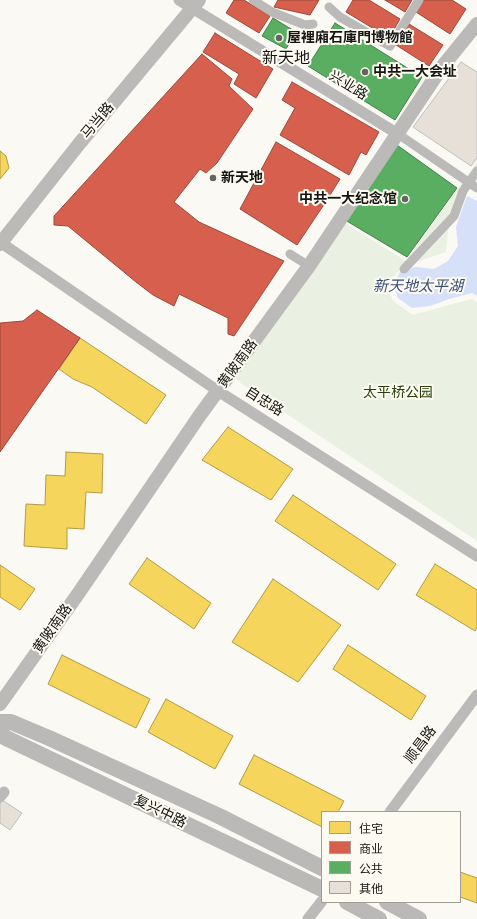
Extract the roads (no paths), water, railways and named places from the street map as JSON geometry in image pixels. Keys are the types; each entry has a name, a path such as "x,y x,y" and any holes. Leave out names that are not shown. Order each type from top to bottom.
{"main road":[{"name":"复兴中路","path":"0,722 11,722 49,738 218,816 321,868"},
{"name":"复兴中路","path":"0,733 6,738 321,889"},
{"path":"349,903 379,919"},
{"path":"389,903 419,919"}],"street":[{"name":"兴业路","path":"179,0 196,4 398,134"},
{"path":"253,0 272,12 305,25 313,24"},
{"path":"329,7 340,17 390,46 418,0"},
{"name":"马当路","path":"0,243 79,144 196,4"},
{"name":"黄陂南路","path":"0,704 218,391 309,266 442,67 477,24"},
{"path":"398,134 477,188"},
{"path":"404,269 437,232 454,216 463,191 477,171"},
{"name":"自忠路","path":"0,243 218,391 477,556"},
{"path":"290,254 309,266"},
{"name":"顺昌路","path":"391,811 477,695"},
{"path":"308,919 321,902"}],"water":[{"name":"新天地太平湖","path":"467,196 477,201 477,296 472,293 430,306 412,308 398,298 393,285 400,272 415,267 434,269 448,261 458,246 456,227"}],"place":[{"name":"屋裡廂石庫門博物館","path":"279,38"},
{"name":"中共一大会址","path":"365,72"},
{"name":"新天地","path":"213,178"},
{"name":"中共一大纪念馆","path":"405,199"}],"district":[{"name":"新天地","path":"286,59"}],"park label":[{"name":"太平桥公园","path":"398,393"}]}
